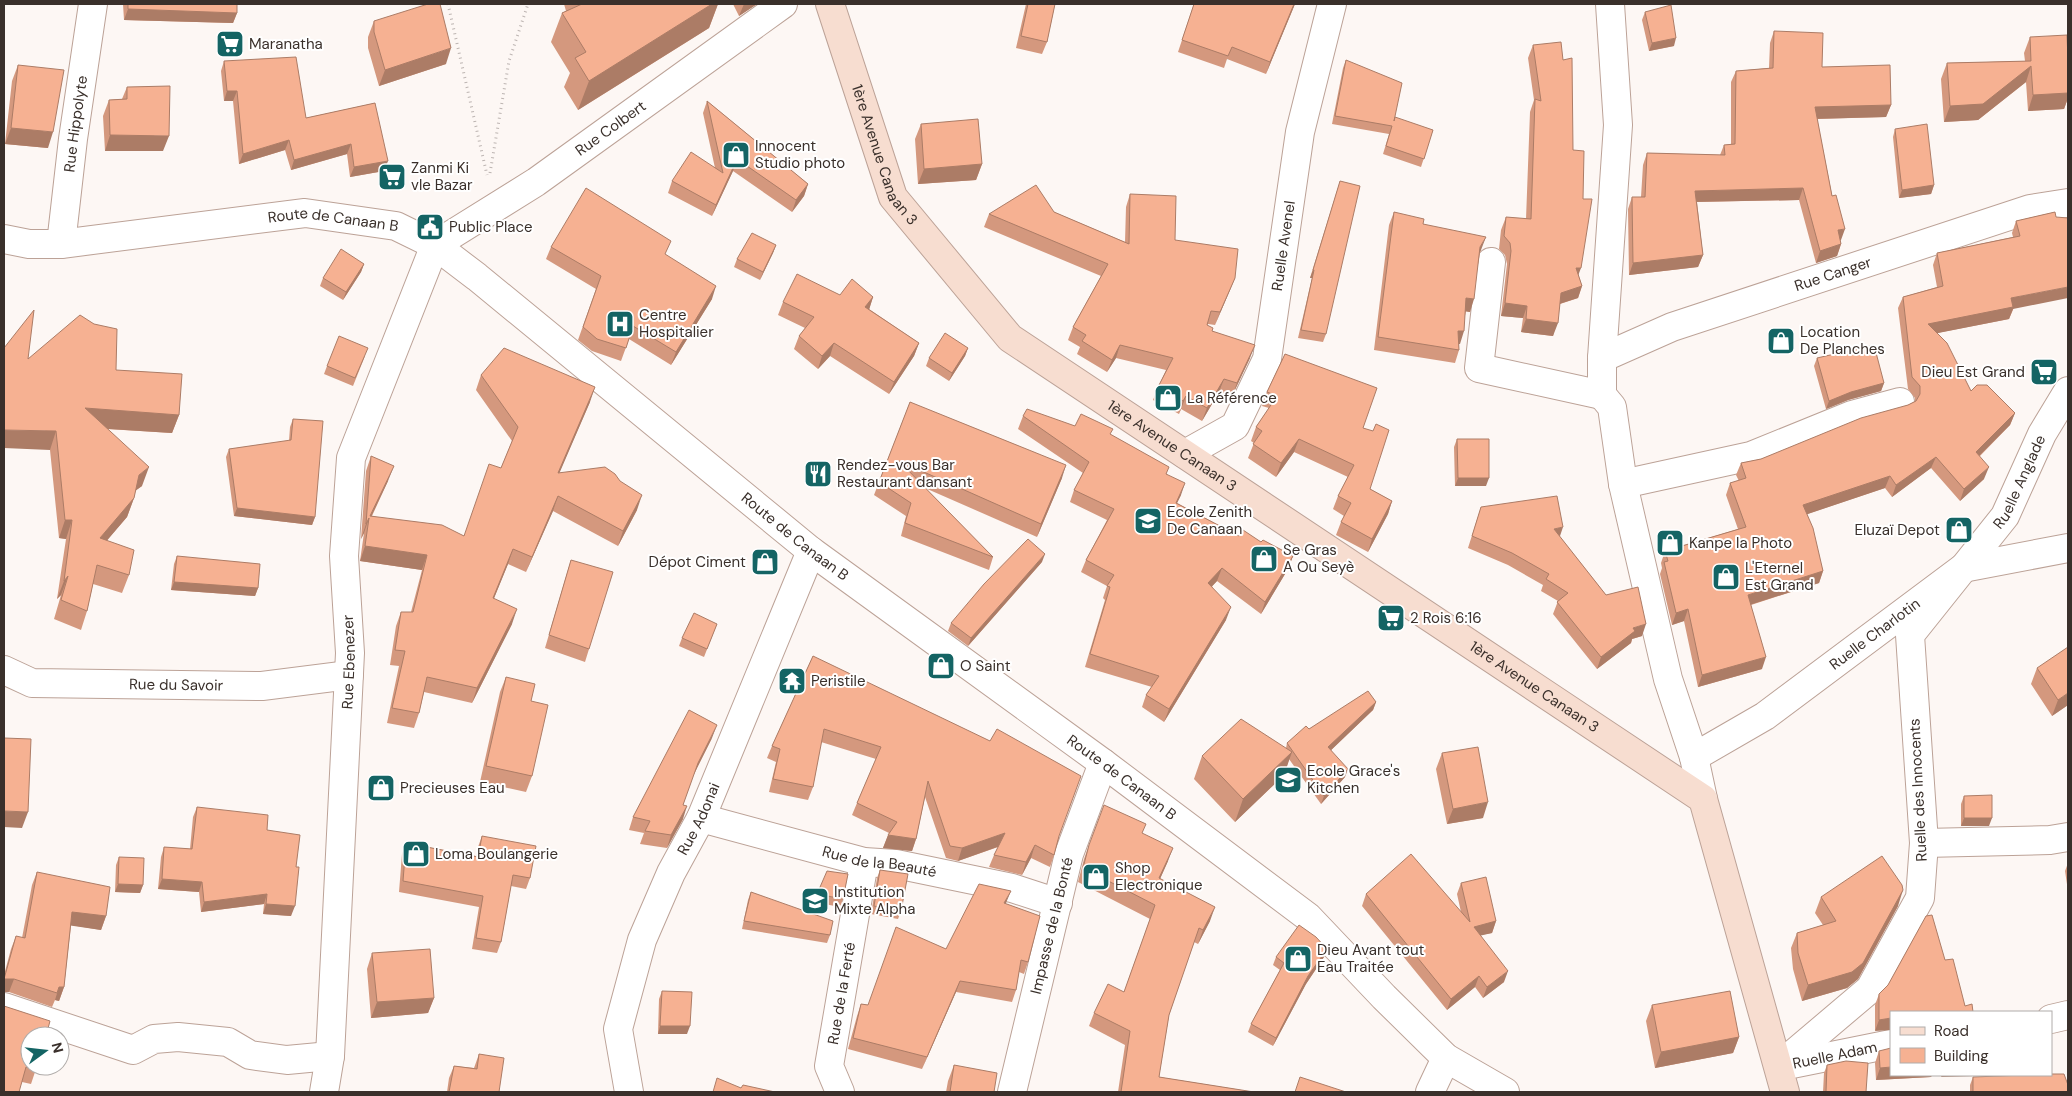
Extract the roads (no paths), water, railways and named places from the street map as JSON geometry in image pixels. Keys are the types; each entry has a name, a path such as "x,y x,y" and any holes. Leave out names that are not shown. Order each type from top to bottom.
{"main road":[{"name":"1ère Avenue Canaan 3","path":"830,4 894,197 1010,338 1703,799"},
{"path":"1703,799 1785,1092"}],"street":[{"name":"Rue Hippolyte","path":"61,244 73,139 93,4"},
{"name":"Rue Colbert","path":"435,246 536,182 783,4"},
{"name":"Ruelle Avenel","path":"1185,454 1235,426 1267,360 1300,132 1332,4"},
{"path":"1610,4 1618,125 1602,358 1602,394 1612,407 1624,484 1668,679 1694,757 1703,799"},
{"name":"Rue Canger","path":"1602,358 1672,326 1788,287 2030,209 2068,203"},
{"name":"Route de Canaan B","path":"4,239 29,244 61,244 305,213 396,226 435,246 477,277 811,551 1103,763 1308,917 1384,997 1446,1058 1505,1092"},
{"name":"Rue Ebenezer","path":"324,1092 330,1056 350,653 344,556 351,458 435,246"},
{"path":"1491,262 1479,368 1602,394"},
{"name":"Ruelle Anglade","path":"1964,568 2005,516 2042,434 2068,391"},
{"path":"1624,484 1752,456 1852,415 1900,402"},
{"name":"Ruelle Charlotin","path":"1694,757 1765,716 1964,568 2068,548"},
{"name":"Rue Adonai","path":"629,1092 618,1029 642,940 671,873 700,818 811,551"},
{"name":"Ruelle des Innocents","path":"1779,1066 1870,989 1920,898 1924,843 1910,635 1964,568"},
{"name":"Rue du Savoir","path":"4,670 32,683 262,686 349,675"},
{"name":"Impasse de la Bonté","path":"1012,1092 1069,854 1103,763"},
{"name":"Rue de la Beauté","path":"700,818 864,862 896,864 1012,888 1058,902"},
{"path":"1924,843 2050,840 2068,837"},
{"name":"Rue de la Ferté","path":"840,1092 828,1066 864,862"},
{"path":"4,1007 133,1050 154,1039 178,1037 228,1042 250,1055 278,1059 287,1060 330,1056"},
{"path":"2052,1019 2068,1015"},
{"name":"Ruelle Adam","path":"1779,1066 1890,1044"},
{"path":"1430,1092 1446,1058"}],"place":[{"name":"Maranatha","path":"230,44"},
{"name":"Innocent Studio photo","path":"736,155"},
{"name":"Zanmi Ki vle Bazar","path":"392,177"},
{"name":"Public Place","path":"430,227"},
{"name":"Centre Hospitalier","path":"620,324"},
{"name":"Location De Planches","path":"1781,341"},
{"name":"Dieu Est Grand","path":"2044,372"},
{"name":"La Référence","path":"1168,398"},
{"name":"Rendez-vous Bar Restaurant dansant","path":"818,474"},
{"name":"Ecole Zenith De Canaan","path":"1148,521"},
{"name":"Eluzaï Depot","path":"1959,530"},
{"name":"Kanpe la Photo","path":"1670,543"},
{"name":"Se Gras A Ou Seyè","path":"1264,559"},
{"name":"Dépot Ciment","path":"765,562"},
{"name":"L'Eternel Est Grand","path":"1726,577"},
{"name":"2 Rois 6:16","path":"1391,618"},
{"name":"O Saint","path":"941,666"},
{"name":"Peristile","path":"792,681"},
{"name":"Ecole Grace's Kitchen","path":"1288,780"},
{"name":"Precieuses Eau","path":"381,788"},
{"name":"Loma Boulangerie","path":"416,854"},
{"name":"Shop Electronique","path":"1096,877"},
{"name":"Institution Mixte Alpha","path":"815,901"},
{"name":"Dieu Avant tout Eau Traitée","path":"1298,959"}]}
